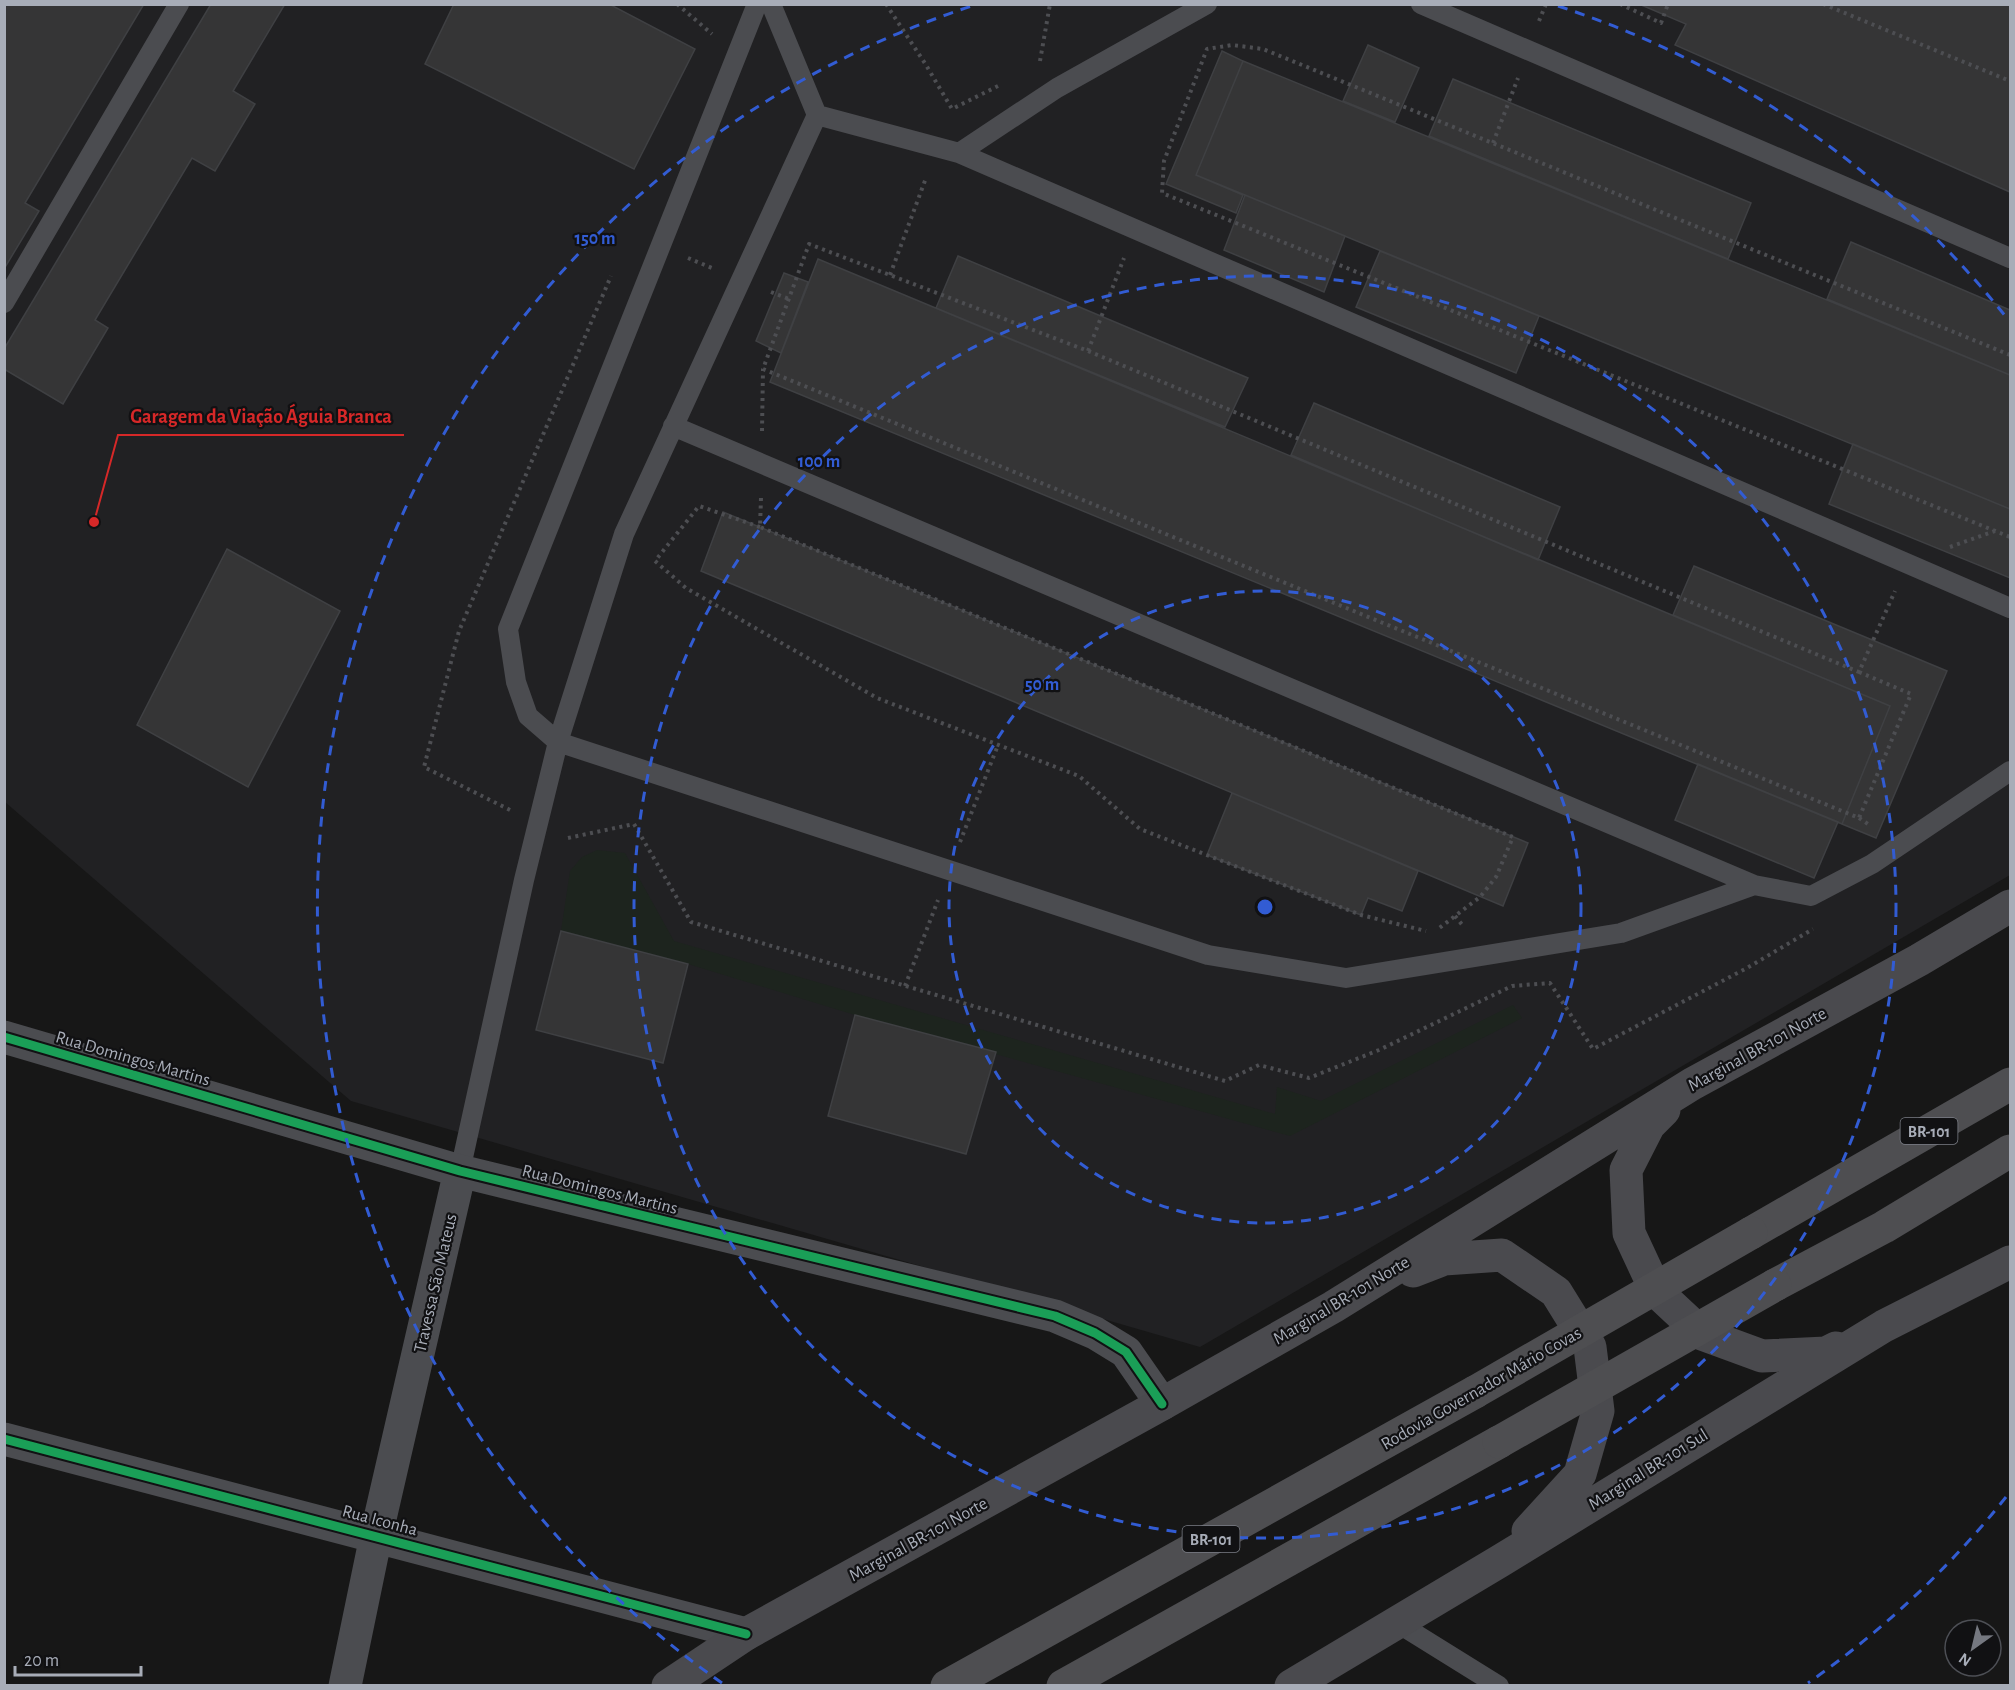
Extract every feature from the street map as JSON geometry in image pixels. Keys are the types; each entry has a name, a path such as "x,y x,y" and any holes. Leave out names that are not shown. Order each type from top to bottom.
{"highway":[{"path":"1848,1178 2010,1064"},
{"name":"Rodovia Governador Mário Covas","path":"947,1686 1475,1392 2010,1084"},
{"path":"1884,1227 2010,1151"},
{"path":"1063,1686 1775,1285 1884,1227 2010,1165"}],"main road":[{"name":"Marginal BR-101 Norte","path":"668,1686 746,1634 1162,1404 1332,1307 1692,1084 1919,960 2010,906"},
{"path":"1692,1084 1649,1125 1626,1170 1629,1233 1656,1292 1702,1334 1762,1356 1826,1353 1884,1326"},
{"path":"1332,1307 1391,1279 1444,1259 1502,1255 1556,1292 1590,1347 1598,1411 1580,1474 1500,1561"},
{"name":"Marginal BR-101 Sul","path":"1290,1686 1500,1561 1884,1326 2010,1262"}],"street":[{"name":"Rua Domingos Martins","path":"4,1037 460,1172 1055,1316 1095,1333 1126,1352 1162,1404"},
{"name":"Travessa São Mateus","path":"345,1686 376,1536 460,1172"},
{"name":"Rua Iconha","path":"4,1439 746,1634"}],"lane":[{"path":"4,303 179,4"},
{"path":"757,4 508,629 516,682 528,716 558,742 1208,955 1346,978 1622,933 1754,885"},
{"path":"771,4 817,115 959,153 2010,608"},
{"path":"959,153 1057,88 1207,4"},
{"path":"1421,4 2010,258"},
{"name":"Travessa São Mateus","path":"460,1172 524,880 558,742 624,534 817,115"},
{"path":"673,426 1754,885 1811,896 1872,864 2010,771"},
{"path":"1396,1622 1499,1686"}],"path":[{"path":"677,4 716,38"},
{"path":"886,4 926,64 952,110"},
{"path":"1039,65 1050,4"},
{"path":"1620,4 1660,23 1668,4"},
{"path":"1823,4 2010,81"},
{"path":"1088,351 1136,229 1162,193 1164,161 1207,49 1232,45 1263,49 2010,355"},
{"path":"890,275 952,110 1000,85"},
{"path":"1162,193 2010,537"},
{"path":"762,437 763,369 810,244 1088,351 1911,694 1859,818 763,369"},
{"path":"615,268 459,631 424,767 567,838 634,824 691,922 1225,1080 1259,1065 1309,1078 1379,1050 1512,986 1550,983 1593,1049 1747,968 1817,927"},
{"path":"760,528 761,493"},
{"path":"699,506 760,528 1513,837 1496,877 1480,897 1433,933 1360,915 1140,829 1079,776 877,698 686,588 655,561 699,506"},
{"path":"1859,672 1907,563 1995,531"}],"shaded area":[{"path":"4,5 2010,5 2010,875 1200,1347 351,1101 5,802"},
{"path":"597,850 625,853 674,941 1275,1114 1277,1087 1321,1101 1513,1005 1522,1018 1290,1136 855,1015 688,964 561,931 570,871 582,857"}],"building":[{"path":"4,4 144,4 25,203 39,211 4,269"},
{"path":"211,4 285,4 233,91 255,104 215,171 192,158 95,320 108,328 63,404 4,369 4,349"},
{"path":"454,4 609,4 695,49 634,169 425,64"},
{"path":"1639,4 2010,4 2010,192 1675,45 1686,24"},
{"path":"1368,45 1419,68 1395,122 1343,101"},
{"path":"1222,51 1243,61 1196,175 1243,195 1236,213 1166,184"},
{"path":"1243,61 2010,375 2010,509 1196,175"},
{"path":"1453,79 1751,203 1728,259 1429,136"},
{"path":"1245,195 1345,236 1324,292 1224,250"},
{"path":"1851,242 2010,310 2010,375 1827,299"},
{"path":"1380,251 1539,316 1516,373 1356,307"},
{"path":"958,256 1248,378 1225,427 936,308"},
{"path":"818,259 1890,706 1842,824 770,382"},
{"path":"784,273 808,282 781,353 756,341"},
{"path":"1314,403 1560,507 1538,560 1291,455"},
{"path":"1853,444 2010,509 2010,578 1829,504"},
{"path":"723,512 1528,843 1503,906 701,571"},
{"path":"227,549 340,611 248,787 137,725"},
{"path":"1694,566 1947,671 1876,838 1842,824 1890,706 1673,615"},
{"path":"1698,764 1838,822 1814,878 1675,820"},
{"path":"1232,793 1418,871 1402,911 1368,898 1361,915 1207,855"},
{"path":"561,931 688,964 663,1063 536,1030"},
{"path":"855,1015 996,1052 966,1154 828,1116"}],"cycle path":[{"path":"4,1037 460,1171 1055,1316 1095,1333 1126,1352 1162,1404"},
{"path":"4,1439 746,1634"}],"place":[{"name":"Garagem da Viação Águia Branca","path":"94,522"}]}
